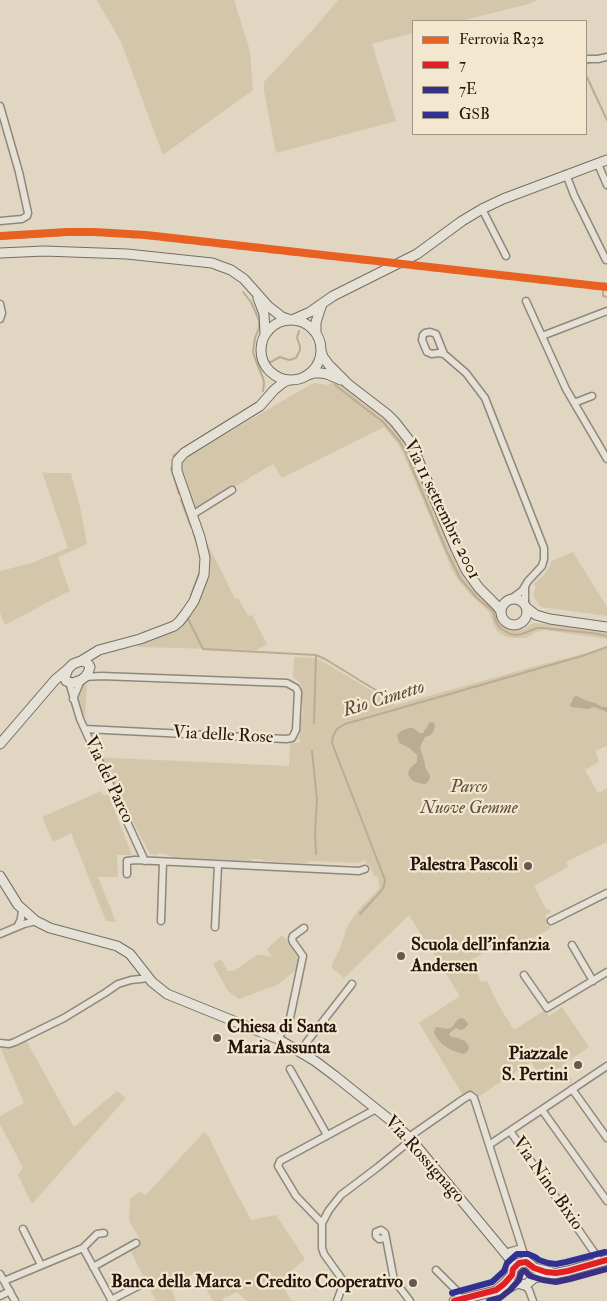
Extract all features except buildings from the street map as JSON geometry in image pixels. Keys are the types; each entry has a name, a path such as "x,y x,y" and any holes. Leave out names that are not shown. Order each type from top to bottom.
{"street":[{"path":"587,59 607,57"},
{"path":"0,106 28,208 27,216 22,219 0,221"},
{"path":"265,333 275,324 291,320 333,296 417,254 462,221 482,209 566,174 607,160"},
{"path":"598,164 607,185"},
{"path":"566,174 574,196 606,260"},
{"path":"482,209 506,256"},
{"path":"0,254 36,251 127,254 206,262 231,270 244,279 282,318 304,322 313,328 320,342 321,351 316,367 308,375 298,380 289,380 276,377 264,365 260,349 265,333 264,314 257,293"},
{"path":"526,301 566,389 607,459"},
{"path":"0,304 2,313 0,318"},
{"path":"316,333 316,322 322,304"},
{"path":"542,336 607,311"},
{"name":"Via 11 settembre 2001","path":"321,351 330,365 348,384 387,414 409,440 466,570 479,588 501,612 504,620 510,624 518,625 524,621 550,620 607,627"},
{"path":"444,354 466,373 485,398 542,540 545,554 543,562 522,591 509,600 501,612"},
{"path":"266,399 270,382 269,372"},
{"name":"Via 11 settembre 2001","path":"308,375 314,373 328,374 348,384"},
{"path":"73,698 83,678 86,664 99,650 150,636 174,626 182,619 194,601 204,575 205,562 202,545 177,471 176,466 180,456 260,406 274,390 289,380"},
{"path":"574,403 592,396"},
{"path":"192,515 232,490"},
{"path":"524,621 527,615 525,585"},
{"name":"Via 11 settembre 2001","path":"489,597 501,601 519,599 536,614 550,620"},
{"path":"0,744 55,680 73,664 86,664 101,676"},
{"path":"67,682 66,673 68,669"},
{"name":"Via delle Rose","path":"83,678 101,676 287,683 296,688 298,692 296,730 292,738 84,729"},
{"path":"52,684 58,681 72,683 83,678"},
{"name":"Via del Parco","path":"67,682 84,729 145,861"},
{"path":"127,874 127,861 359,871 365,869"},
{"path":"161,921 163,862"},
{"path":"216,927 218,865"},
{"name":"Via Rossignago","path":"0,876 14,900 22,910 36,921 50,928 117,946 130,954 149,978 162,990 176,998 278,1039 322,1066 376,1108 410,1138 519,1262 515,1281 527,1284"},
{"path":"551,921 607,893"},
{"path":"17,927 21,919 22,910"},
{"path":"0,934 36,921"},
{"path":"278,1039 290,1018 303,956 292,939 293,936 304,928"},
{"path":"572,945 593,981"},
{"path":"524,975 547,1008 607,972"},
{"path":"0,1043 8,1044 14,1042 64,1018 118,984 149,978"},
{"path":"302,1052 306,1043 352,984"},
{"path":"290,1069 327,1135"},
{"path":"489,1145 572,1089 606,1070"},
{"path":"572,1089 607,1138"},
{"path":"337,1301 344,1282 324,1254 322,1248 322,1223 329,1210 341,1195 378,1167 410,1138 470,1095 474,1098 489,1145 519,1262 535,1271 527,1284"},
{"path":"322,1223 296,1196 278,1166 280,1161 376,1108"},
{"path":"542,1110 607,1201"},
{"name":"Via Nino Bixio","path":"510,1131 596,1254 603,1261"},
{"path":"24,1229 41,1265"},
{"path":"4,1281 83,1248 96,1234 104,1233"},
{"path":"386,1238 394,1280 410,1301"},
{"path":"93,1267 136,1243"},
{"path":"83,1248 112,1301 144,1283"},
{"path":"436,1270 457,1291 456,1300 527,1284 556,1273 603,1261"},
{"path":"519,1262 546,1272 556,1273"},
{"path":"496,1290 504,1284 519,1262"},
{"path":"0,1274 15,1301"},
{"path":"527,1284 533,1301"},
{"path":"0,1296 10,1291"}],"green space":[{"path":"97,0 234,0 250,51 253,90 163,155 121,42"},
{"path":"338,0 538,0 465,20 412,20 412,33 372,44 396,121 276,153 264,82"},
{"path":"335,381 385,418 406,443 460,566 473,588 494,608 505,627 514,630 524,629 535,623 595,629 607,632 607,639 544,630 538,631 526,638 511,638 497,631 490,613 469,593 452,570 403,453 384,427 282,478 273,464 194,511 180,470 183,461 187,457 308,386 315,383 328,385"},
{"path":"42,472 71,473 87,544 58,557 70,592 5,625 0,613 0,571 32,563 68,548"},
{"path":"203,534 235,599 238,598 248,616 252,615 267,644 256,650 138,647 138,642 149,639 185,613 204,572"},
{"path":"573,552 607,607 607,616 541,607 538,604 533,594 536,587 534,586 535,583 544,575 551,561"},
{"name":"Parco Nuove Gemme","path":"607,648 607,746 595,751 599,762 585,770 598,793 607,788 607,842 566,862 568,867 534,886 546,909 551,912 545,915 548,921 546,922 547,926 550,925 551,928 505,955 498,945 471,960 481,982 487,981 499,1006 514,1030 545,1010 549,1016 562,1007 589,1047 562,1065 572,1080 571,1084 560,1067 542,1078 531,1062 478,1097 475,1092 464,1097 419,1023 460,996 409,915 344,978 331,967 348,925 359,909 380,888 377,876 374,876 365,860 358,863 310,861 306,863 264,861 261,859 253,859 251,861 171,857 159,853 157,855 150,854 99,757 289,766 290,743 300,743 300,739 298,739 301,718 303,716 302,689 300,683 293,677 294,657 316,658 396,705"},
{"path":"87,683 86,719 79,705 78,698 81,688"},
{"path":"101,791 104,796 108,794 132,855 117,855 118,877 98,877 116,922 106,921 71,833 53,842 42,817"},
{"path":"282,935 301,956 297,969 277,985 239,999 228,991 213,964 221,959 228,971 234,971 257,955 272,957 267,949"},
{"path":"26,1040 74,1127 117,1091 126,1098 32,1204 18,1175 23,1168 0,1124 0,1116 24,1103 0,1047"},
{"path":"204,1132 209,1137 251,1220 276,1215 305,1259 279,1281 292,1301 247,1301 237,1292 222,1299 224,1301 213,1301 196,1272 170,1287 176,1301 156,1301 129,1248 140,1239 129,1221 130,1199 141,1191 145,1196"}],"shaded area":[{"path":"577,696 602,707 607,707 607,712 594,707 588,709 571,707 570,705 574,697"},
{"path":"430,722 434,723 434,730 431,735 425,737 420,747 425,767 430,776 426,784 423,784 410,778 408,774 410,768 417,762 417,755 408,747 399,743 397,735 409,728 423,733"},
{"path":"461,1018 468,1025 461,1030 456,1028 449,1034 451,1037 465,1041 468,1045 467,1052 463,1054 451,1050 442,1044 434,1033 437,1027 448,1029"}],"waterway":[{"path":"587,64 593,61"},
{"path":"587,77 607,120"},
{"path":"607,284 603,283 603,296 607,297"},
{"path":"243,292 251,302 259,320 253,352 263,378 263,391"},
{"path":"267,364 280,357 289,360 296,358 300,350 297,338 299,331"},
{"path":"335,385 383,422 400,442 460,578 477,598 493,611 500,628 510,634 517,635 537,628 543,628 607,636"},
{"path":"236,416 256,403"},
{"path":"173,456 232,418"},
{"path":"171,468 179,494"},
{"path":"181,500 191,527"},
{"path":"193,532 197,544"},
{"path":"191,595 200,571"},
{"path":"190,614 188,619 203,649 316,655 392,700"},
{"name":"Rio Cimetto","path":"360,914 381,891 385,880 332,743 337,729 345,724 582,656 607,647"},
{"path":"314,723 316,655"},
{"path":"312,751 317,800 316,854"}],"railway":[{"path":"0,239 67,235 145,238 607,290"}],"rail line":[{"name":"R232","path":"0,236 67,232 146,235 607,287"}],"transit line":[{"name":"GSB","path":"452,1293 492,1282 504,1271 507,1263 517,1254 528,1254 539,1260 556,1264 605,1252"},
{"name":"7","path":"454,1301 496,1290 512,1275 513,1269 519,1263 526,1262 534,1268 556,1273 607,1260"},
{"name":"7E","path":"489,1301 500,1298 510,1290 519,1280 523,1271 530,1276 556,1282 607,1269"}],"place":[{"name":"Palestra Pascoli","path":"528,866"},
{"name":"Scuola dell'infanzia Andersen","path":"401,956"},
{"name":"Chiesa di Santa Maria Assunta","path":"217,1038"},
{"name":"Piazzale S. Pertini","path":"578,1065"},
{"name":"Banca della Marca - Credito Cooperativo","path":"413,1283"}]}
